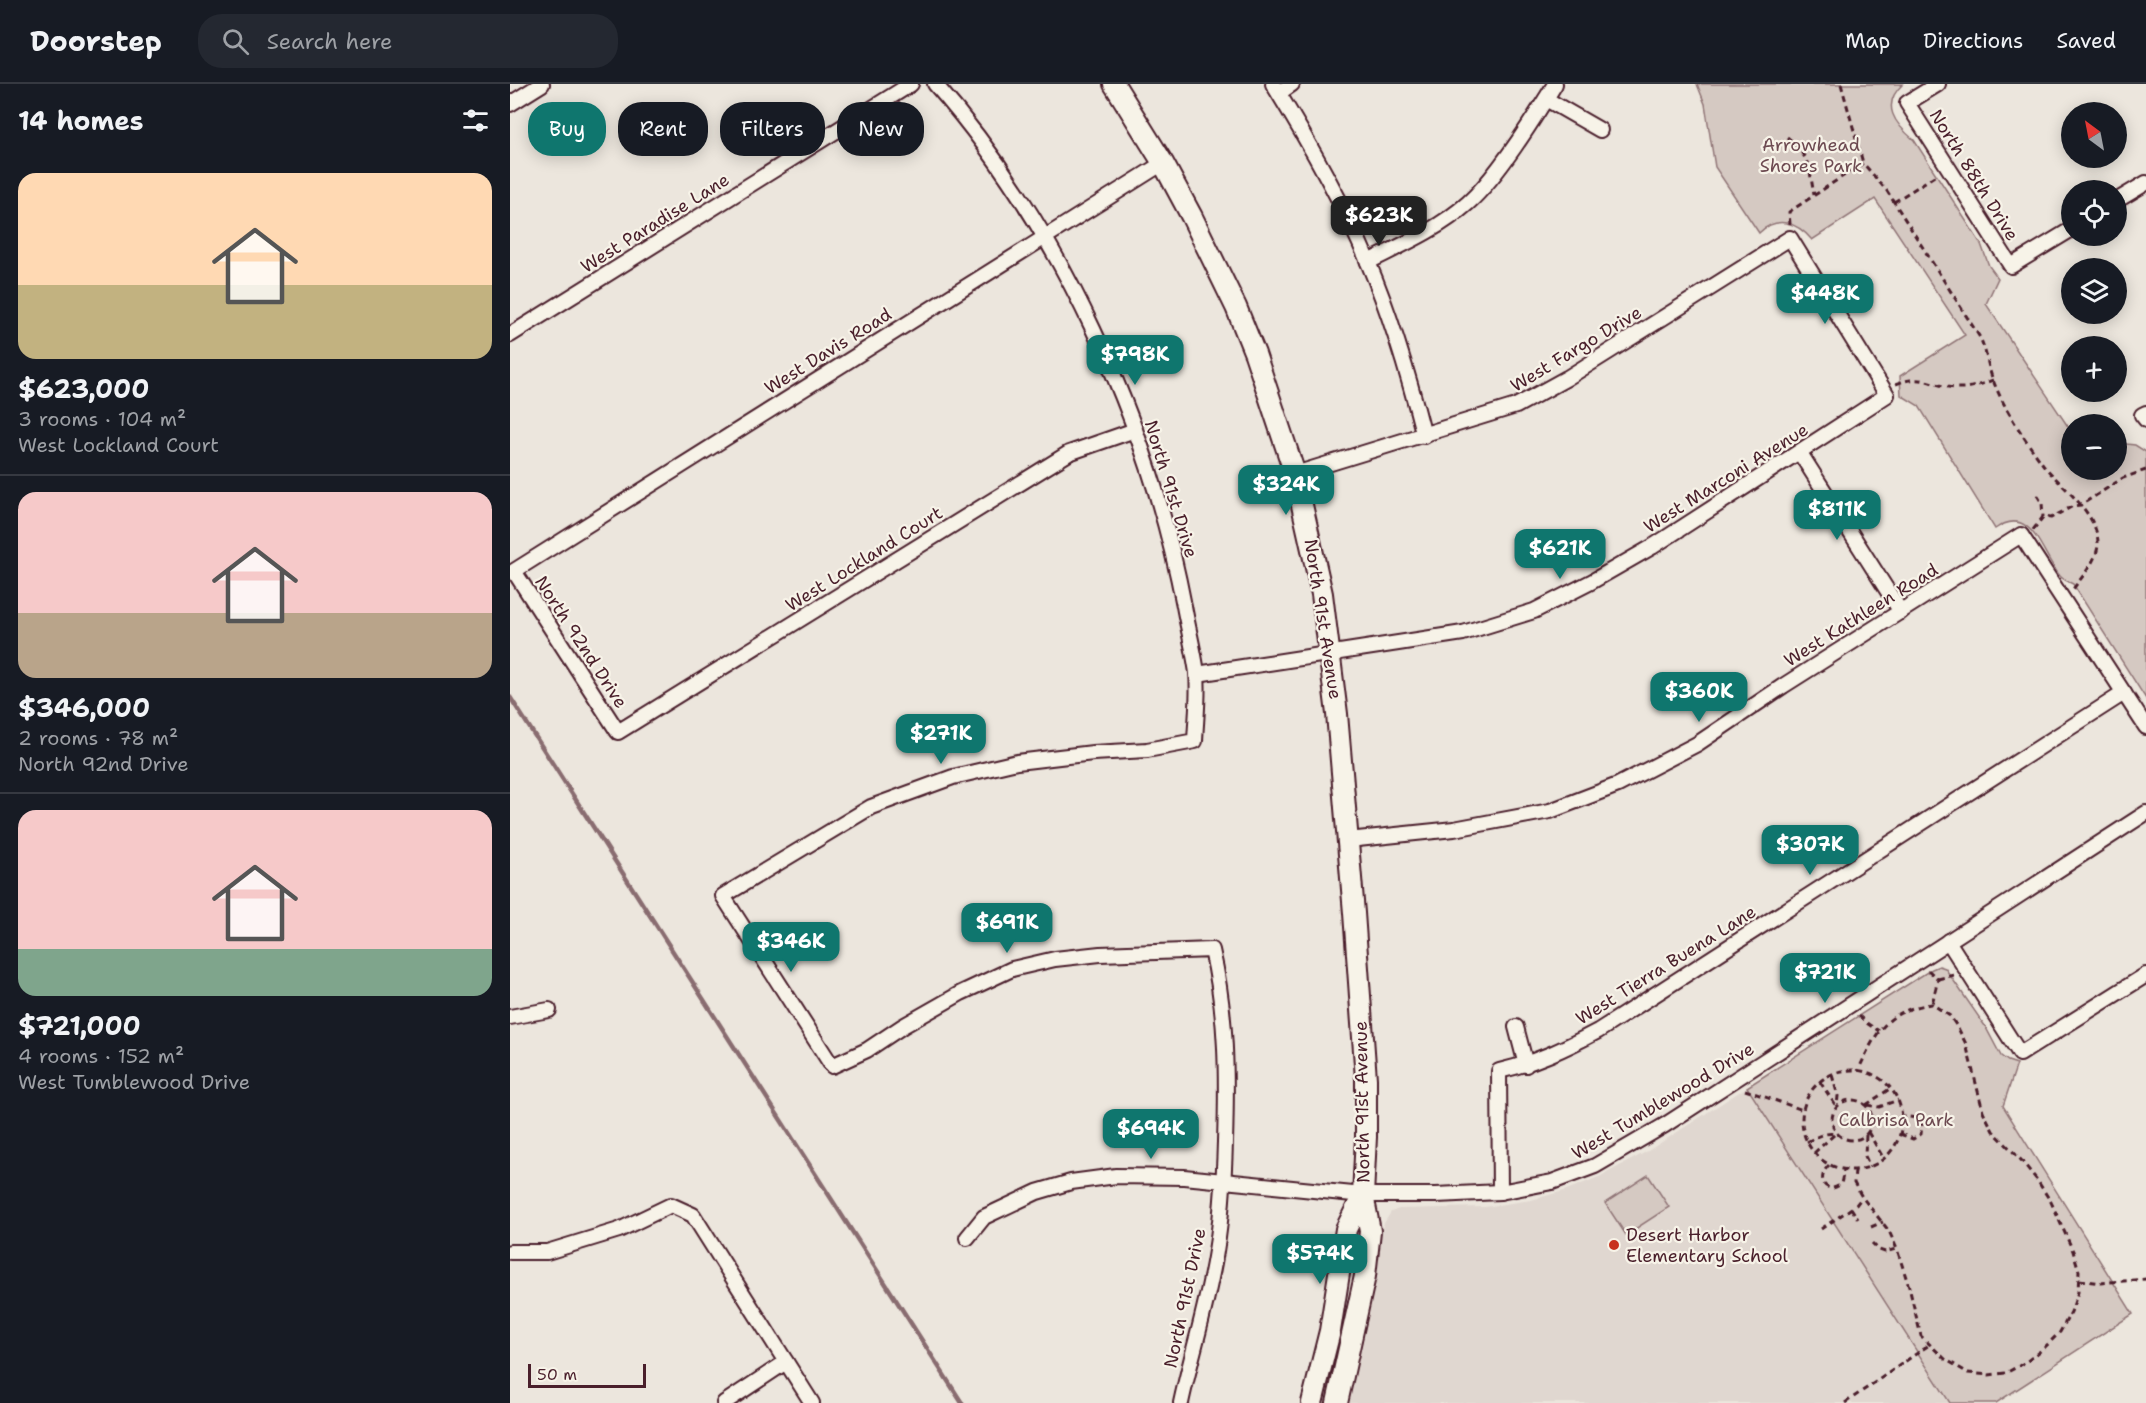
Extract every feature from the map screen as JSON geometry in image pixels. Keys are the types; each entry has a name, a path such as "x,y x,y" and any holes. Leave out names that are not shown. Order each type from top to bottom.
{"main road":[{"name":"North 91st Avenue","path":"1114,84 1163,163 1236,307 1272,401 1295,474 1322,594 1337,714 1348,840 1366,1079 1363,1195 1370,1231 1365,1276 1337,1403"},
{"name":"North 91st Avenue","path":"1312,1403 1330,1331 1346,1229 1363,1195"}],"street":[{"path":"510,104 542,84"},
{"name":"West Paradise Lane","path":"510,335 911,84"},
{"name":"North 91st Drive","path":"934,84 960,113 996,161 1045,237 1066,275 1116,381 1136,430 1174,554 1197,674 1195,741 1147,750 1093,753 1017,762 953,777 871,807 723,896 832,1066 867,1050 903,1026 961,993 1012,969 1055,959 1100,954 1212,950 1221,988 1227,1076 1224,1180 1216,1251 1181,1403"},
{"path":"1292,84 1276,88 1325,173 1368,262 1406,366 1424,436"},
{"path":"1368,262 1429,231 1468,203 1498,168 1555,84"},
{"name":"North 88th Drive","path":"1938,84 1908,104 2011,266 2061,236"},
{"path":"1546,99 1600,130"},
{"name":"West Davis Road","path":"513,571 1163,163"},
{"path":"2127,194 2146,183"},
{"path":"1790,238 1885,392"},
{"name":"West Fargo Drive","path":"1295,474 1516,406 1567,378 1790,238"},
{"name":"West Marconi Avenue","path":"1197,674 1463,633 1534,611 1652,547 1800,453 1885,392"},
{"name":"West Lockland Court","path":"618,732 1069,453 1136,430"},
{"path":"1800,453 1901,612"},
{"path":"2022,538 2146,727"},
{"name":"West Kathleen Road","path":"1348,840 1455,828 1550,811 1618,785 1697,744 1783,686 2022,538"},
{"name":"North 92nd Drive","path":"513,571 618,732"},
{"name":"West Tierra Buena Lane","path":"1500,1192 1499,1071 1526,1065 1554,1054 1598,1031 2124,693"},
{"name":"West Tumblewood Drive","path":"966,1238 984,1217 1037,1192 1071,1182 1116,1176 1173,1176 1363,1195 1436,1195 1500,1192 1552,1182 1595,1167 1729,1085 2146,813"},
{"path":"1948,942 2020,1054 2146,975"},
{"path":"510,1017 549,1010"},
{"path":"1516,1028 1526,1065"},
{"path":"510,1252 547,1252 619,1230 671,1205 693,1215 812,1403"},
{"path":"723,1403 786,1362"}],"path":[{"path":"1841,84 1863,163 1894,202 1979,336 1986,350 1993,380 2018,427 2044,465 2081,504 2095,531 2098,546 2093,560 2063,600"},
{"path":"1787,137 1801,149 1806,157 1814,195"},
{"path":"1790,238 1789,212 1863,163"},
{"path":"1894,202 1948,167"},
{"path":"1885,392 1902,382 1919,379 1959,388 1976,386 1993,380"},
{"path":"2043,517 2051,518 2081,504 2123,478 2146,470"},
{"path":"2022,538 2043,517 2042,503 2037,495"},
{"path":"1920,960 1938,979 1932,1004"},
{"path":"1855,1170 1854,1183 1882,1222 1897,1249 1921,1335 1945,1359 1968,1373 1989,1375 2006,1373 2044,1348 2060,1332 2071,1312 2078,1292 2079,1271 2073,1251 2051,1202 2021,1160 1993,1131 1983,1111 1966,1044 1950,1016 1932,1004 1911,1007 1894,1017 1879,1031 1858,1071"},
{"path":"1850,1006 1868,1024 1879,1031"},
{"path":"1844,1071 1858,1071 1873,1075 1891,1088 1898,1100 1902,1116 1900,1134 1893,1149 1884,1159 1870,1167 1844,1170 1829,1165 1814,1153 1807,1142 1802,1124 1803,1110 1810,1092 1820,1082 1844,1071"},
{"path":"1832,1075 1838,1096 1832,1122 1836,1133"},
{"path":"1820,1082 1837,1108"},
{"path":"1729,1085 1803,1110"},
{"path":"1866,1105 1891,1088"},
{"path":"1837,1108 1846,1101 1853,1100 1879,1107 1898,1100"},
{"path":"1866,1105 1872,1117 1872,1124 1867,1134 1865,1156 1870,1167"},
{"path":"1900,1134 1913,1139 1922,1131 1922,1125 1916,1118 1902,1116"},
{"path":"1807,1142 1829,1133 1836,1133 1849,1140 1855,1140 1867,1134"},
{"path":"1814,1153 1836,1133"},
{"path":"1867,1134 1884,1159"},
{"path":"1829,1165 1822,1174 1821,1180 1824,1185 1831,1188 1836,1188 1841,1184 1844,1170"},
{"path":"1821,1228 1863,1197"},
{"path":"1851,1208 1858,1219"},
{"path":"1871,1227 1882,1222"},
{"path":"1872,1243 1878,1250 1885,1252 1897,1249"},
{"path":"2079,1280 2100,1283 2146,1279"},
{"path":"1845,1403 1929,1345"}],"shaded area":[{"name":"Desert Harbor Elementary School","path":"1747,1087 1949,1403 1348,1403 1366,1330 1383,1225 1391,1212 1399,1209 1485,1207 1531,1200 1564,1191 1599,1177 1648,1151"}],"green space":[{"name":"Arrowhead Shores Park","path":"1697,84 1903,84 1892,99 1891,107 1896,121 1914,140 1981,244 1989,266 1998,278 1986,304 2061,416 2061,480 2127,480 2127,444 2135,445 2146,452 2146,699 2073,584 2060,576 2034,534 2018,522 2008,523 1995,529 1919,406 1901,395 1900,376 1965,335 1875,199 1812,240 1800,229 1787,223 1773,224 1759,233 1715,167 1705,104"},
{"name":"Calbrisa Park","path":"1939,966 1945,968 1985,1026 2001,1056 2017,1064 2003,1106 2133,1314 1996,1403 1950,1403 1747,1087"},
{"path":"1648,1175 1669,1207 1626,1235 1605,1203"}],"waterway":[{"path":"510,697 962,1403"}],"place":[{"name":"Desert Harbor Elementary School","path":"1614,1245"}]}
